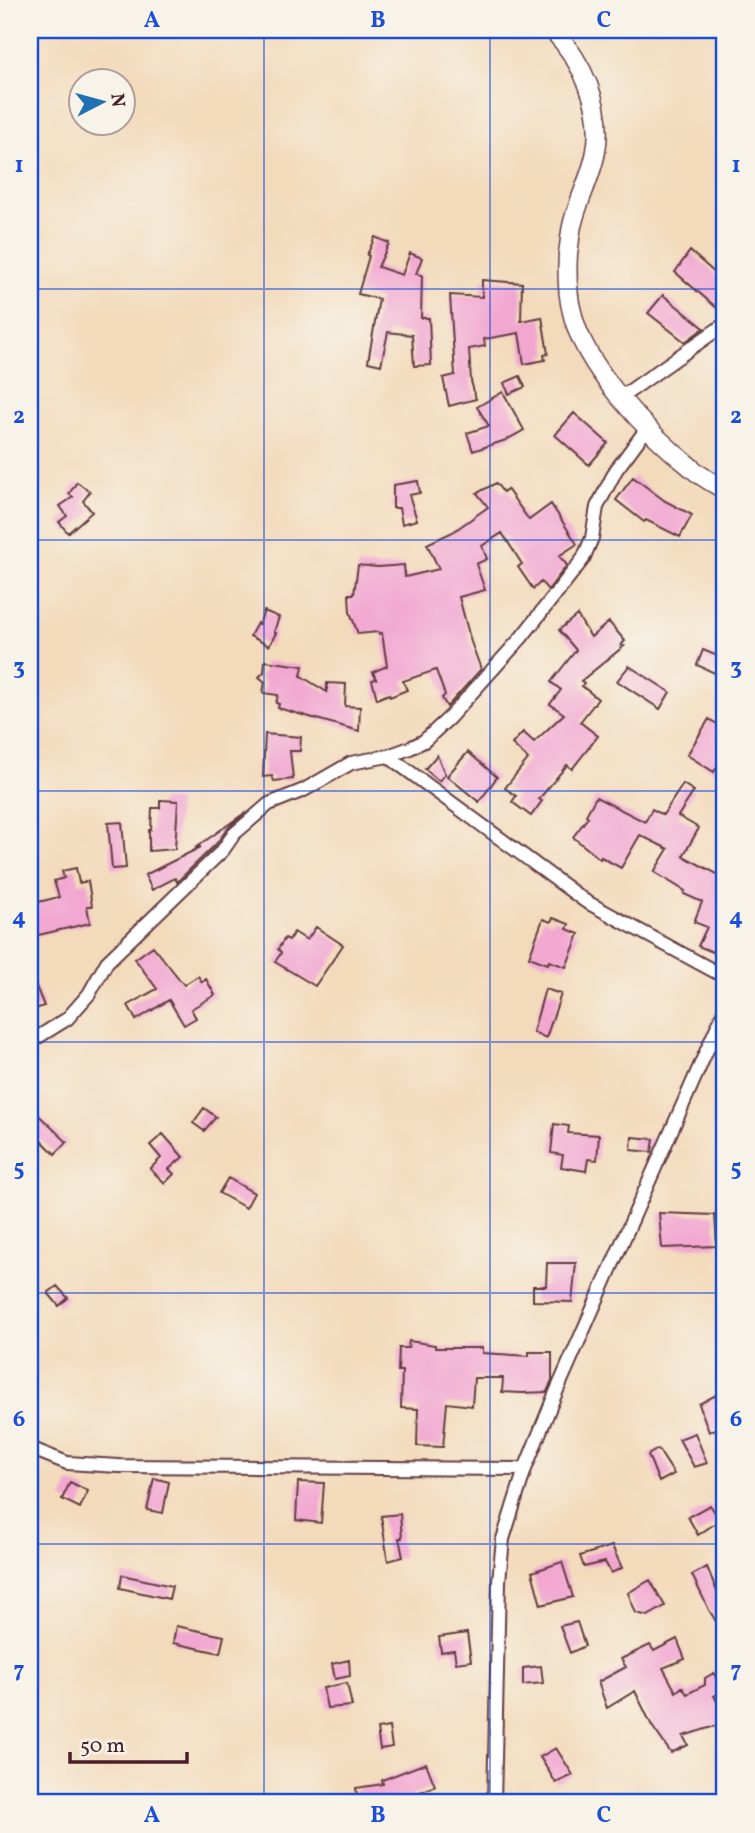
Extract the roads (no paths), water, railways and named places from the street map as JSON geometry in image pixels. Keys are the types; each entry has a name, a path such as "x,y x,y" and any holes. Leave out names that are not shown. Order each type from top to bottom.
{"main road":[{"path":"553,30 569,48 585,76 593,99 596,126 597,149 573,222 568,256 572,312 591,356 620,398 695,472 725,490"}],"street":[{"path":"620,398 725,324"},
{"path":"30,1042 67,1019 89,994 107,962 223,850 234,834 269,804 304,790 351,763 388,756 424,741 450,717 521,638 583,559 592,538 597,507 616,470 648,428"},
{"path":"388,756 585,901 725,977"},
{"path":"494,1803 499,1581 503,1539 554,1397 722,1027 725,1009"},
{"path":"30,1448 67,1463 119,1466 526,1469"}]}
